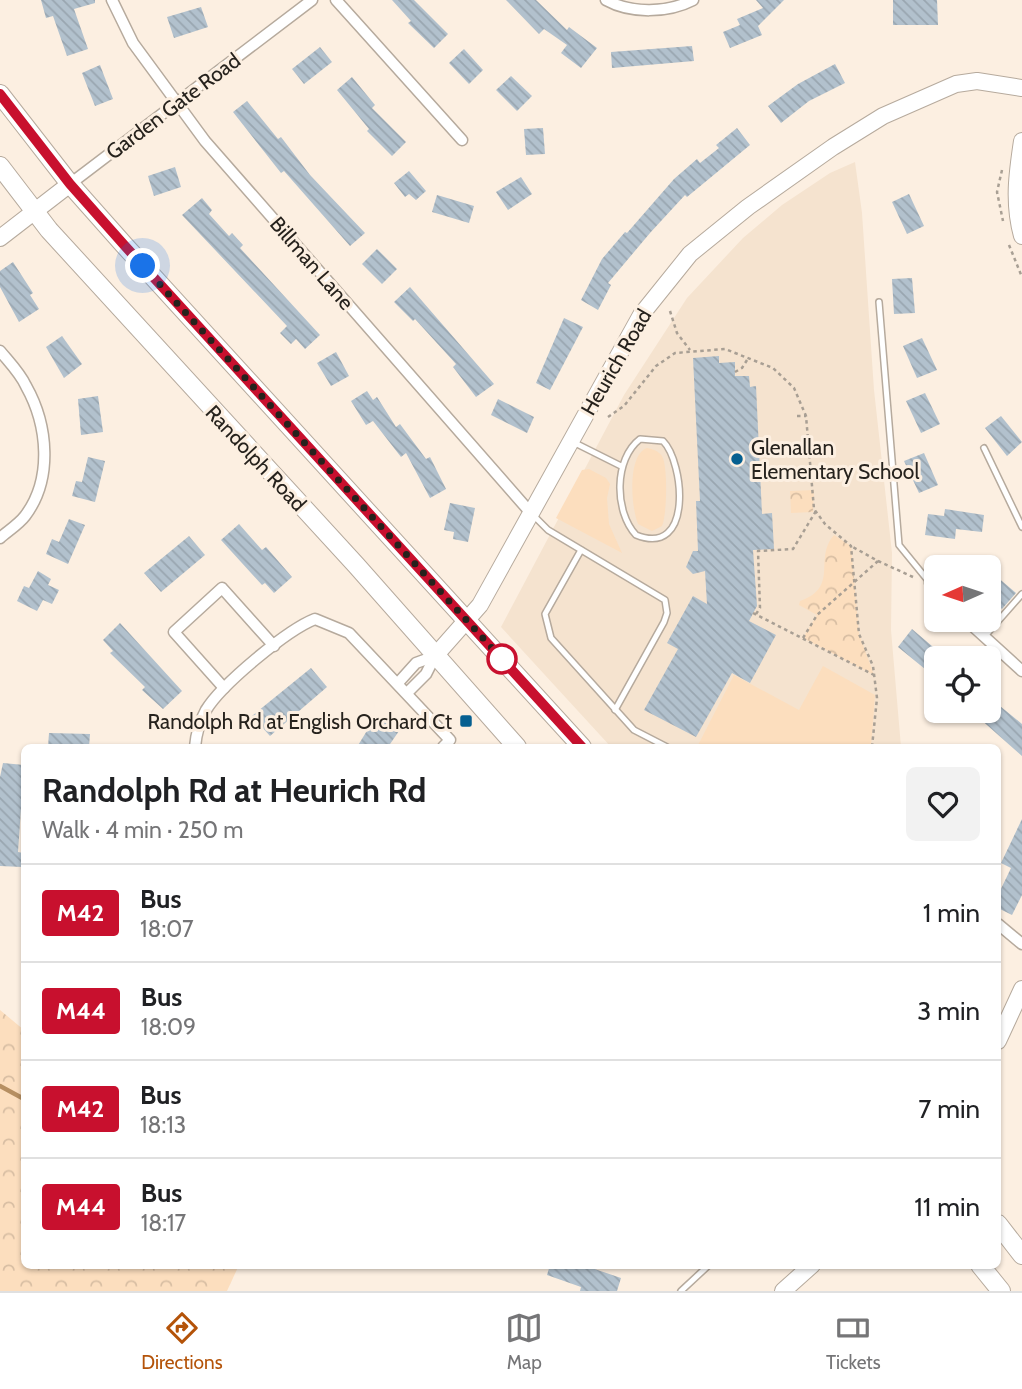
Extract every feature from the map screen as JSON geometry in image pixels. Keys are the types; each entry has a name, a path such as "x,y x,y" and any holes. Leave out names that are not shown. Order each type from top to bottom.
{"main road":[{"path":"0,94 70,184 579,744"},
{"name":"Randolph Road","path":"0,166 34,211 514,744"},
{"path":"1001,1228 1022,1255"},
{"path":"983,1269 998,1290"}],"street":[{"name":"Billman Lane","path":"112,0 134,43 205,141 530,512"},
{"name":"Garden Gate Road","path":"0,238 312,0"},
{"path":"337,0 462,140"},
{"path":"606,0 629,8 656,10 679,7 693,0"},
{"name":"Heurich Road","path":"435,656 486,594 641,315 690,254 748,207 833,147 883,116 933,93 977,81 1022,88"},
{"path":"1015,240 1015,186 1022,141"},
{"path":"0,351 26,386 43,429 44,458 40,487 24,517 0,538"},
{"path":"223,688 174,632 222,588 274,646"},
{"path":"196,744 206,711 223,688 298,626 315,619 336,625 349,633 398,683 449,744"},
{"path":"979,632 1022,671"},
{"path":"398,683 416,663 435,656"},
{"path":"407,693 426,674 435,656"},
{"path":"1001,926 1022,944"},
{"path":"1001,1034 1022,989"},
{"path":"783,1291 808,1269"}],"lane":[{"path":"879,302 899,545 924,575"},
{"path":"640,439 657,439 671,451 675,459 678,508 675,525 668,534 659,539 647,539 631,529 624,511 621,466 627,453 640,439"},
{"path":"570,441 621,466"},
{"path":"984,448 1022,527"},
{"path":"530,512 548,530 654,591 666,605 664,622 615,710"},
{"path":"581,550 545,614 546,628 551,638 634,730 661,744"},
{"path":"984,637 1022,594"},
{"path":"681,1291 705,1269"}],"path":[{"path":"1004,162 997,192 1005,231"},
{"path":"1015,240 1022,277"},
{"path":"670,311 677,333 690,351"},
{"path":"608,417 624,406 648,374 665,358 690,351 725,349 747,360 778,370 794,388 806,416 816,511 825,524 851,546 924,582"},
{"path":"735,372 742,368 747,360"},
{"path":"797,416 806,416"},
{"path":"816,511 793,549 758,551 760,608 755,613 874,675"},
{"path":"851,546 859,634 874,675 878,707 872,744"},
{"path":"803,638 817,615 878,561"}],"shaded area":[{"name":"Glenallan Elementary School","path":"855,162 862,213 874,390 892,553 891,630 901,744 608,744 501,627 624,395 687,298 743,238 782,205 830,173"}],"green space":[{"path":"647,448 662,456 666,480 664,520 662,526 652,531 638,524 632,494 636,460"},
{"path":"589,469 606,478 610,484 607,498 609,524 622,553 556,518 582,470"},
{"path":"814,490 813,512 791,513 790,491"},
{"path":"834,535 851,546 859,634 874,675 803,638 817,615 799,605 800,601 819,588 823,580 825,553"},
{"path":"823,666 875,695 871,744 699,744 734,675 799,710"},
{"path":"0,1010 21,1028 21,1269 237,1269 227,1291 0,1291"}],"building":[{"path":"41,0 95,0 95,3 74,9 88,49 67,56 53,16 46,18"},
{"path":"392,0 414,0 448,34 434,48 408,23 411,21"},
{"path":"506,0 536,0 567,30 569,27 597,48 581,68 561,53 567,45 544,29 539,34"},
{"path":"756,0 784,0 758,26 762,35 730,48 723,32 740,25 737,19 763,8"},
{"path":"893,0 937,0 938,25 893,25"},
{"path":"201,7 208,27 174,38 167,17"},
{"path":"692,46 694,61 612,68 611,52"},
{"path":"320,47 332,62 304,84 292,69"},
{"path":"464,49 483,70 469,84 449,63"},
{"path":"835,64 845,83 809,101 781,123 768,106 798,84"},
{"path":"100,65 113,99 95,106 82,73"},
{"path":"511,76 532,96 517,111 496,90"},
{"path":"352,77 375,105 372,108 406,142 392,156 367,131 369,129 337,90"},
{"path":"247,101 278,139 281,137 310,175 365,233 350,246 284,171 281,173 233,112"},
{"path":"543,128 545,154 526,155 524,129"},
{"path":"737,128 750,145 687,197 685,195 608,283 611,285 598,310 581,300 602,259 625,232 627,233 674,179 697,159 700,163 719,148 716,145"},
{"path":"175,167 181,187 154,196 148,176"},
{"path":"409,171 426,191 416,200 409,194 405,197 394,183"},
{"path":"521,177 532,194 508,210 496,192"},
{"path":"909,194 924,226 907,234 892,202"},
{"path":"437,195 474,206 469,223 432,212"},
{"path":"202,198 212,210 209,214 229,236 232,233 243,245 240,248 320,335 305,349 296,339 291,344 280,333 287,326 182,215"},
{"path":"377,249 397,269 382,284 362,264"},
{"path":"13,262 33,293 30,295 39,309 19,322 0,287 0,271"},
{"path":"912,278 915,313 894,314 892,279"},
{"path":"410,287 494,384 476,397 453,367 456,364 415,319 413,321 394,302"},
{"path":"564,318 583,327 550,390 536,383"},
{"path":"62,336 82,364 64,378 46,347"},
{"path":"922,338 937,370 917,378 903,346"},
{"path":"336,352 349,376 331,386 317,363"},
{"name":"Glenallan Elementary School","path":"719,356 719,363 735,362 735,376 749,376 750,387 756,386 762,514 772,513 774,549 753,550 757,606 749,621 776,635 750,683 732,673 696,737 644,710 678,649 667,643 693,596 707,604 705,571 693,574 686,567 693,551 698,551 696,501 700,501 693,358"},
{"path":"367,391 373,400 377,397 396,427 400,424 426,459 430,457 446,489 430,498 406,453 401,457 373,421 366,425 351,401"},
{"path":"925,393 940,424 921,433 906,401"},
{"path":"98,396 103,432 81,435 78,399"},
{"path":"498,399 534,417 527,433 491,415"},
{"path":"1001,416 1022,442 1007,456 985,428"},
{"path":"924,453 938,485 919,493 904,461"},
{"path":"88,457 105,461 95,502 72,496 76,481 82,482"},
{"path":"450,503 475,508 468,542 453,539 454,532 444,530"},
{"path":"945,509 984,515 982,532 956,529 955,539 925,535 928,514 944,516"},
{"path":"69,519 85,525 68,564 46,554 52,539 59,542"},
{"path":"239,524 262,550 266,547 292,577 274,593 265,583 262,585 221,540"},
{"path":"189,536 205,555 161,592 144,573"},
{"path":"38,571 51,579 48,585 59,590 52,604 43,600 37,611 17,601 24,586 29,588"},
{"path":"1001,580 1016,593 1001,608"},
{"path":"120,623 182,691 163,709 142,690 145,687 110,653 113,651 103,640"},
{"path":"912,629 932,646 924,646 924,668 898,647"},
{"path":"311,668 327,687 270,736 252,716"},
{"path":"1001,707 1022,724 1022,756 985,723 1001,723"},
{"path":"376,716 399,731 390,744 359,744"},
{"path":"49,733 90,734 89,744 48,744"},
{"path":"3,763 21,765 18,852 21,853 21,867 0,866 0,777"},
{"path":"1022,819 1022,895 1012,915 1001,910 1001,889 1011,868 1001,863"},
{"path":"549,1269 595,1269 621,1278 617,1291 580,1291 581,1287 547,1275"}],"waterway":[{"path":"0,1086 21,1097"}],"bus line":[{"name":"M42","path":"0,94 70,184 125,246 579,744"}],"place":[{"name":"Glenallan Elementary School","path":"737,459"},
{"name":"Randolph Rd at English Orchard Ct","path":"466,721"}],"route":[{"path":"143,266 502,659"}]}
